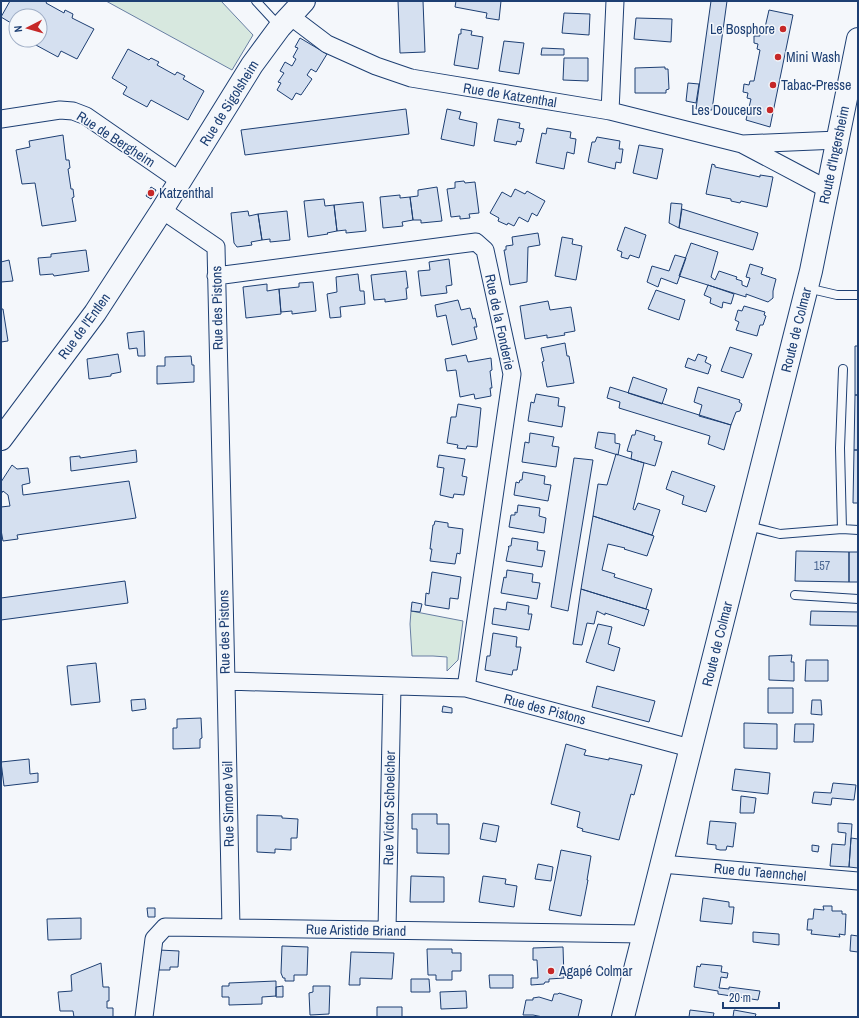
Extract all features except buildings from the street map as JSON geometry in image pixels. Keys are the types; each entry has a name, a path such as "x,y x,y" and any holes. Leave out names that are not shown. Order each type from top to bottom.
{"main road":[{"name":"Rue de Sigolsheim","path":"162,210 252,65 291,14"},
{"name":"Route d'Ingersheim","path":"809,280 858,39"},
{"name":"Rue de l'Entlen","path":"2,437 95,313 162,210"},
{"name":"Route de Colmar","path":"623,1017 809,280"}],"street":[{"path":"610,111 616,1"},
{"name":"Rue de Katzenthal","path":"291,14 327,44 376,66 410,78 610,111 742,144 828,189"},
{"name":"Rue de Bergheim","path":"1,119 60,110 73,111 86,116 180,181"},
{"name":"Rue de Katzenthal","path":"742,144 838,140"},
{"name":"Rue des Pistons","path":"162,210 216,247 226,681 466,688 690,748"},
{"name":"Rue de la Fonderie","path":"216,276 476,242 484,250 512,374 466,688"},
{"name":"Rue Simone Veil","path":"226,681 231,928"},
{"name":"Rue Victor Schoelcher","path":"387,930 392,686"},
{"name":"Rue du Taennchel","path":"662,864 858,881"},
{"name":"Rue Aristide Briand","path":"144,1017 154,939 165,926 643,934"}],"lane":[{"path":"256,1 291,14"},
{"path":"809,280 837,295 858,295"},
{"path":"842,529 840,448 843,369"},
{"path":"747,526 780,534 842,529 858,530"},
{"path":"795,595 858,599"}],"shaded area":[{"path":"106,1 221,1 253,35 232,70"},
{"path":"411,611 463,621 458,660 447,671 447,657 412,656 410,624"}],"place":[{"name":"Le Bosphore","path":"783,29"},
{"name":"Mini Wash","path":"778,57"},
{"name":"Tabac-Presse","path":"773,85"},
{"name":"Les Douceurs","path":"770,110"},
{"name":"Katzenthal","path":"151,193"},
{"name":"Agapé Colmar","path":"551,971"}]}
